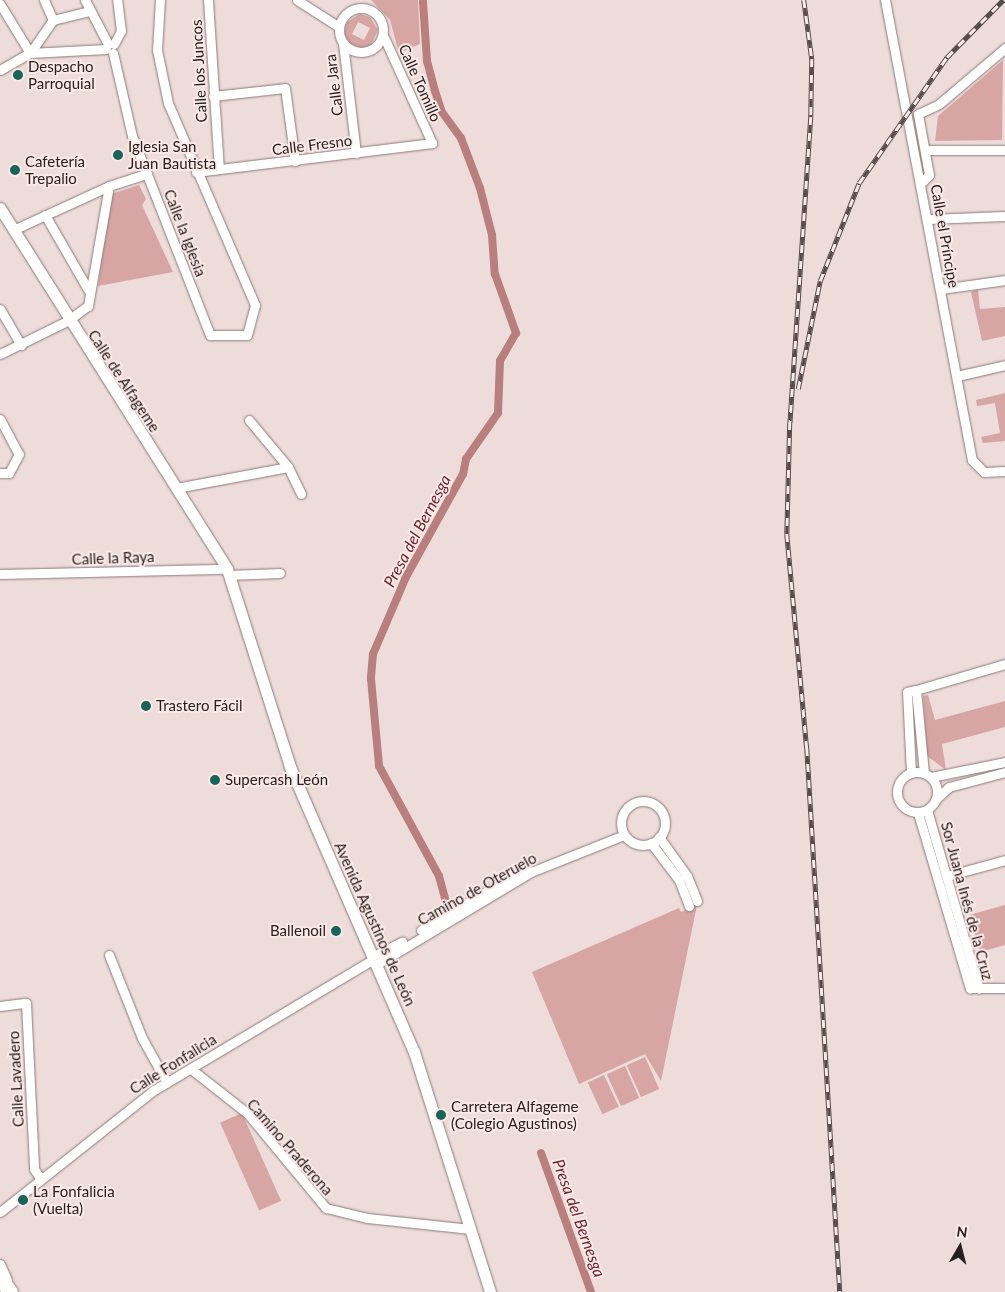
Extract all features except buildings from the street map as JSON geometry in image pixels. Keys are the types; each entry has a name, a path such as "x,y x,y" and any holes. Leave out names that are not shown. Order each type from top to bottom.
{"highway":[{"path":"0,1278 11,1292"}],"street":[{"path":"44,0 53,20"},
{"name":"Calle la Iglesia","path":"85,0 89,11 110,47 132,136 210,335 247,335 255,305 196,172"},
{"path":"0,70 30,53 110,47 121,31 117,0"},
{"path":"160,0 159,68 168,103 196,172"},
{"name":"Calle los Juncos","path":"208,0 219,169"},
{"path":"297,0 339,27"},
{"name":"Calle el Príncipe","path":"885,0 922,182 972,460 984,472 1005,471"},
{"path":"0,4 30,53"},
{"path":"359,4 377,15 383,35 365,52 343,43 339,27 345,14 359,4"},
{"path":"30,53 53,20 89,11"},
{"name":"Calle Tomillo","path":"383,35 432,143"},
{"name":"Calle Jara","path":"343,43 356,153"},
{"path":"922,182 928,175 926,150 918,114 939,104 1004,49"},
{"path":"213,96 285,88 295,161"},
{"name":"Calle Fresno","path":"196,172 432,143"},
{"path":"926,150 1005,150"},
{"path":"13,230 109,186 147,174"},
{"path":"0,354 68,322 88,306 109,186"},
{"name":"Calle de Alfageme","path":"0,208 68,322 228,572"},
{"path":"45,215 90,293"},
{"path":"928,219 1005,216"},
{"path":"941,288 1005,280"},
{"path":"0,309 21,345"},
{"path":"957,376 1005,365"},
{"path":"0,419 19,454 9,473 0,473"},
{"path":"248,420 288,467 301,494"},
{"path":"176,488 288,467"},
{"name":"Avenida Agustinos de León","path":"228,572 290,767 414,1052 490,1292"},
{"name":"Calle la Raya","path":"0,574 280,573"},
{"path":"911,772 907,692 1005,664"},
{"path":"916,690 927,775 936,799"},
{"path":"1005,762 927,775 911,772 900,780 896,792 900,804 918,813 927,810 949,787 1005,772"},
{"path":"638,801 647,801 655,805 665,820 659,837 651,844 641,845 623,833 623,812 638,801"},
{"name":"Sor Juana Inés de la Cruz","path":"918,813 970,988 979,989 927,810"},
{"name":"Camino de Oteruelo","path":"374,960 532,872 623,833"},
{"path":"651,844 679,880 693,904 687,876 659,837"},
{"path":"947,876 1005,860"},
{"path":"109,955 142,1038 167,1083"},
{"name":"Calle Fonfalicia","path":"0,1212 40,1178 167,1083 374,960"},
{"path":"979,989 1005,988"},
{"name":"Calle Lavadero","path":"0,1006 26,1004 34,1169 40,1178"},
{"name":"Camino Praderona","path":"191,1069 247,1114 326,1208 367,1218 470,1229"},
{"path":"0,1264 11,1292"}],"shaded area":[{"path":"371,0 418,0 420,44 399,53 390,20"},
{"path":"360,14 370,17 378,30 371,45 360,48 349,43 344,33 347,22","holes":["358,22 370,28 364,40 352,34"]},
{"path":"1003,60 1002,140 935,141 938,116"},
{"path":"139,185 146,199 142,205 173,272 98,286 111,194"},
{"path":"978,289 980,309 1005,307 1005,336 982,341 971,292"},
{"path":"1005,393 1005,441 983,443 981,437 1000,433 995,403 977,406 976,400"},
{"path":"928,695 935,720 1005,701 1005,727 942,744 946,770 927,756 923,696"},
{"path":"697,905 661,1081 645,1054 579,1084 532,972 679,908 681,912"},
{"path":"1005,905 1005,945 980,952 969,915"},
{"path":"645,1057 659,1089 641,1097 627,1065"},
{"path":"625,1066 639,1098 621,1106 607,1074"},
{"path":"604,1075 619,1107 602,1114 588,1083"},
{"path":"242,1113 281,1201 259,1210 220,1123"}],"waterway":[{"name":"Presa del Bernesga","path":"423,2 427,61 435,91 442,112 461,138 480,188 492,235 495,274 516,333 500,361 498,413 466,459 463,474 406,577 373,654 371,679 379,766 439,876 446,903"},
{"name":"Presa del Bernesga","path":"541,1153 591,1292"}],"railway":[{"path":"804,0 812,59 811,117 790,422 787,534 807,748 840,1292"},
{"path":"798,389 820,281 859,183 947,57 1003,0"}],"place":[{"name":"Despacho Parroquial","path":"18,75"},
{"name":"Iglesia San Juan Bautista","path":"118,155"},
{"name":"Cafetería Trepalio","path":"15,170"},
{"name":"Trastero Fácil","path":"146,706"},
{"name":"Supercash León","path":"215,780"},
{"name":"Ballenoil","path":"336,931"},
{"name":"Carretera Alfageme (Colegio Agustinos)","path":"441,1115"},
{"name":"La Fonfalicia (Vuelta)","path":"23,1200"}]}
